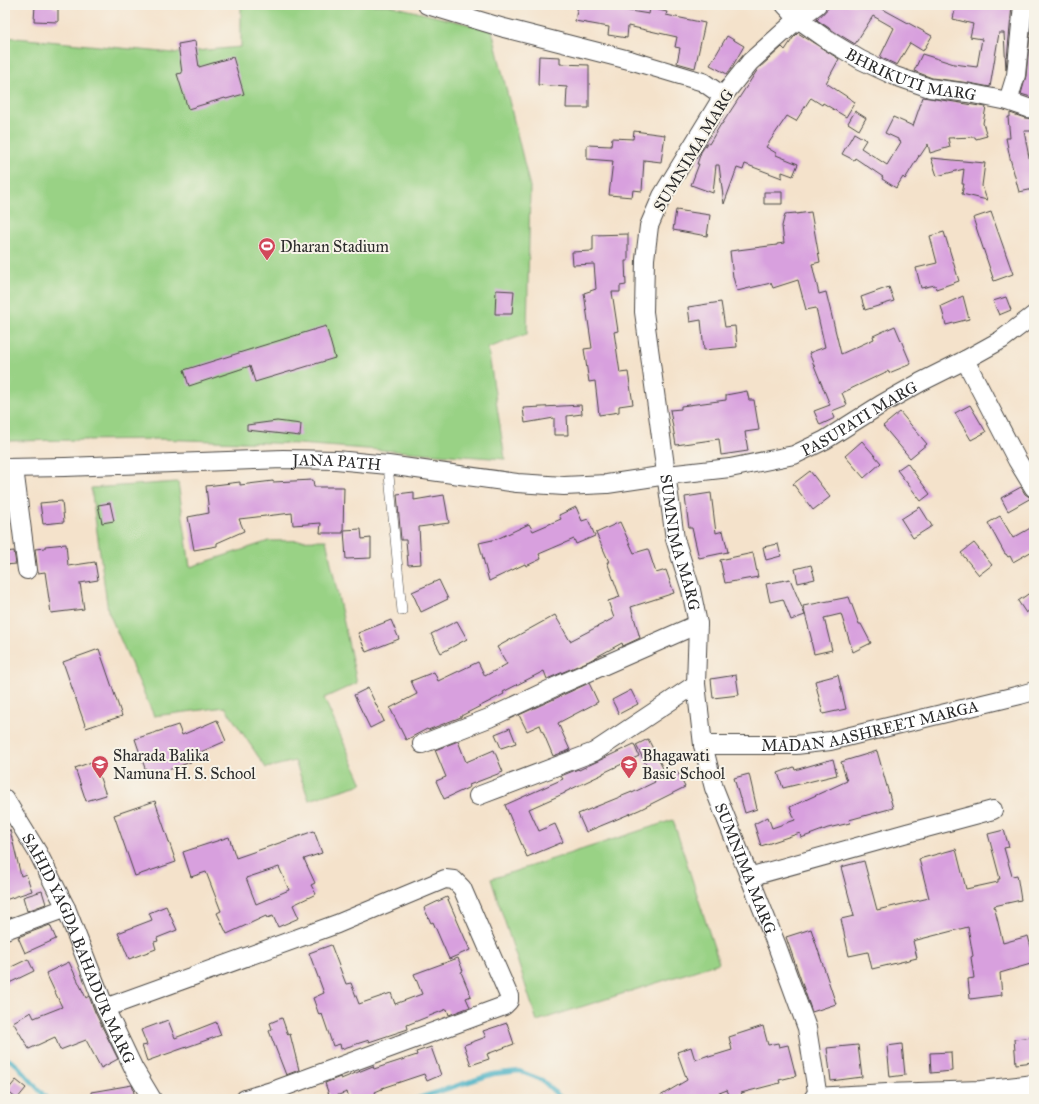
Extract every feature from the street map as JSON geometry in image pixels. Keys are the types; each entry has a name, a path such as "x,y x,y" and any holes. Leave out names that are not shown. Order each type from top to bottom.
{"main road":[{"path":"816,1099 981,1092 1034,1086"}],"street":[{"path":"427,5 504,28 633,61 703,82 723,96"},
{"name":"BHRIKUTI MARG","path":"785,5 798,19 829,40 861,60 895,76 930,88 968,93 1008,101 1034,109"},
{"name":"SUMNIMA MARG","path":"816,1099 807,1028 777,946 714,788 703,745 696,684 698,624 691,590 675,539 644,312 645,259 649,226 662,196 723,96 750,62 798,19 817,5"},
{"path":"1008,101 1016,75 1023,5"},
{"name":"PASUPATI MARG","path":"667,475 730,468 794,455 825,440 888,400 1001,340 1034,315"},
{"path":"965,360 1017,460 1034,488"},
{"name":"JANA PATH","path":"10,468 284,459 336,460 388,465 517,483 564,486 607,484 667,475"},
{"path":"10,468 27,570"},
{"path":"422,744 489,718 557,686 698,624"},
{"path":"478,796 594,752 696,684"},
{"name":"MADAN AASHREET MARGA","path":"703,745 796,745 830,741 1034,691"},
{"name":"SAHID YAGDA BAHADUR MARG","path":"5,799 38,853 66,908 105,1008 134,1069 152,1099"},
{"path":"749,877 993,810"},
{"path":"105,1008 337,924 445,880 454,880 462,888 508,996 508,1001 504,1006 245,1099"},
{"path":"5,930 66,908"}],"lane":[{"path":"388,465 402,611"}],"green space":[{"name":"Dharan Stadium","path":"241,5 388,5 492,30 530,187 527,334 488,348 505,459 298,444 158,439 5,441 5,37 173,53 241,47"},
{"path":"178,482 190,567 269,541 326,540 357,683 324,698 362,784 309,800 295,761 266,768 225,707 154,716 108,611 91,488"},
{"path":"673,820 719,963 537,1021 491,879"}],"building":[{"path":"35,5 53,5 53,7 58,8 58,22 34,21"},
{"path":"578,5 599,5 649,14 650,8 667,12 666,15 705,23 695,68 677,63 680,48 675,47 677,37 628,26 627,38 608,35 609,27 575,21"},
{"path":"831,5 880,5 879,7 932,36 923,51 910,43 897,65 880,57 894,28 873,16 855,44 817,20"},
{"path":"956,5 1012,5 1006,70 1004,33 999,33 990,87 932,78 914,71 922,54 954,64 977,67 982,39 970,37 973,24 953,19"},
{"path":"1033,5 1034,98 1021,94 1026,76"},
{"path":"798,33 839,59 826,83 855,102 846,117 823,103 822,105 811,98 796,121 787,116 766,147 776,153 776,155 798,164 793,176 782,172 782,178 745,164 743,170 737,168 724,204 719,165 716,165 713,193 691,185 699,164 697,164 701,152 707,143 709,144 758,69 782,47 785,50"},
{"path":"727,36 744,46 727,74 710,65"},
{"path":"195,41 199,67 233,57 244,94 188,109 177,74 182,73 178,44"},
{"path":"539,56 560,57 560,64 589,65 589,108 566,108 567,87 538,85"},
{"path":"923,97 986,107 983,123 987,136 976,139 975,137 948,138 950,147 930,153 928,144 905,179 903,177 896,188 882,179 883,177 855,158 854,160 842,154 854,133 866,140 861,148 887,165 901,142 885,133 893,117 913,126"},
{"path":"855,111 866,118 859,130 848,123"},
{"path":"1010,113 1025,118 1034,119 1034,131 1024,131 1032,173 1034,173 1034,189 1019,192 1006,138 1010,138 1008,117 1010,117"},
{"path":"634,131 665,135 661,162 644,160 642,191 633,190 632,197 609,195 613,161 587,159 587,145 611,146 612,138 633,139"},
{"path":"931,158 985,163 982,186 987,200 962,194 964,169 937,176"},
{"path":"764,192 782,192 782,204 764,204"},
{"path":"676,210 710,215 707,236 673,230"},
{"path":"811,212 820,262 812,264 819,294 826,292 841,354 874,339 873,336 895,326 911,364 889,373 888,371 842,393 847,405 832,411 835,418 820,425 814,411 830,405 809,353 825,347 816,308 806,310 798,280 773,288 771,283 737,291 733,277 730,251 784,243 782,226 785,214"},
{"path":"991,212 1013,274 994,281 973,218"},
{"path":"944,232 959,281 936,289 935,285 921,288 916,268 937,263 930,236"},
{"path":"628,234 628,261 625,261 626,285 620,286 620,292 612,292 618,331 614,332 620,373 628,372 633,404 619,406 619,412 599,415 595,381 589,382 584,349 592,348 584,293 596,289 594,264 573,265 572,252 593,251 593,235"},
{"path":"889,287 894,301 865,310 861,297"},
{"path":"496,290 514,291 512,314 495,314"},
{"path":"963,296 969,319 946,325 941,306"},
{"path":"1006,297 1011,310 999,315 993,301"},
{"path":"721,302 725,327 735,326 737,347 704,350 701,320 690,322 688,307"},
{"path":"326,326 335,358 255,382 250,366 189,386 184,370"},
{"path":"747,391 749,400 754,400 759,430 745,432 748,451 721,455 719,439 676,445 670,410 681,409 681,406 726,400 726,395"},
{"path":"581,405 582,414 567,416 568,435 554,435 554,418 525,423 523,408"},
{"path":"970,405 986,432 971,440 955,413"},
{"path":"900,412 927,444 910,458 883,426"},
{"path":"277,421 301,424 300,436 247,430 247,425"},
{"path":"862,441 881,463 864,478 845,456"},
{"path":"907,463 930,494 921,501 897,470"},
{"path":"810,471 830,497 813,510 793,484"},
{"path":"313,480 314,487 344,487 343,533 320,533 321,523 293,525 292,513 239,519 244,531 217,543 217,546 194,550 188,517 209,513 206,486 240,482 240,485 273,481"},
{"path":"1021,487 1025,494 1031,498 1008,511 1001,498"},
{"path":"414,492 414,500 444,495 449,523 419,527 421,564 408,565 406,540 401,540 397,494"},
{"path":"711,493 716,533 723,531 728,552 699,558 692,528 689,528 685,497"},
{"path":"62,501 64,522 43,524 40,503"},
{"path":"110,503 114,521 102,523 98,505"},
{"path":"576,507 582,521 588,519 595,536 576,544 574,539 539,554 541,559 526,566 525,564 489,581 479,543 497,539 529,524 533,531 561,519 559,515"},
{"path":"920,507 932,526 913,538 901,519"},
{"path":"1000,516 1013,538 1034,526 1034,550 1013,562 1010,556 1008,557 1005,554 988,523"},
{"path":"620,522 634,553 648,549 656,573 666,570 674,593 631,607 640,638 623,646 622,643 589,661 547,679 544,671 503,692 504,694 461,717 428,730 427,729 406,740 390,708 417,694 411,681 434,672 438,681 478,662 485,676 507,664 497,647 555,615 570,641 614,618 608,601 620,597 607,562 609,562 596,533"},
{"path":"361,529 362,539 371,538 371,558 346,559 344,530"},
{"path":"974,543 992,565 979,575 961,553"},
{"path":"66,544 68,566 95,562 98,580 80,583 84,609 51,613 45,572 38,573 35,549 45,548 45,546"},
{"path":"778,544 781,556 766,560 763,547"},
{"path":"14,551 16,564 5,565 5,552"},
{"path":"753,553 758,577 725,583 720,560"},
{"path":"811,565 815,579 798,583 795,569"},
{"path":"790,579 805,615 791,620 783,599 770,602 766,584"},
{"path":"439,580 448,599 421,612 412,592"},
{"path":"1034,590 1034,607 1026,613 1018,601"},
{"path":"849,597 859,624 861,624 871,643 853,652 841,614 824,618 832,650 814,654 803,606"},
{"path":"391,620 399,639 366,652 358,633"},
{"path":"457,621 467,639 441,653 431,634"},
{"path":"99,649 122,716 86,728 63,662"},
{"path":"736,675 739,695 713,698 711,679"},
{"path":"838,675 846,709 823,714 815,681"},
{"path":"589,683 598,702 558,723 570,750 553,756 540,725 527,731 519,715"},
{"path":"368,688 384,721 370,728 354,695"},
{"path":"631,690 638,704 619,714 612,700"},
{"path":"217,720 226,741 189,757 191,762 148,777 135,739 178,725 182,735"},
{"path":"510,728 516,743 501,748 495,734"},
{"path":"648,739 667,776 677,771 685,787 639,810 586,832 578,814 632,793 655,782 636,745"},
{"path":"458,741 466,762 494,750 503,772 469,785 470,787 444,799 436,781 446,777 435,750"},
{"path":"634,744 639,756 565,793 529,809 539,831 555,824 563,842 527,857 505,805 563,779 561,776 578,769 579,770"},
{"path":"877,751 893,808 849,820 850,823 828,828 801,838 800,833 761,846 754,824 768,817 772,828 795,820 790,807 847,781 841,762"},
{"path":"833,759 837,775 783,788 778,773 794,767 795,770"},
{"path":"94,761 106,795 86,801 75,768"},
{"path":"749,774 757,809 745,813 734,778"},
{"path":"155,801 176,862 135,876 114,815"},
{"path":"10,830 21,876 26,874 32,891 5,900 5,831"},
{"path":"1004,830 1009,847 1004,848 1012,876 1017,875 1021,900 994,906 1003,943 1028,936 1034,963 1000,973 1002,995 970,999 968,979 974,978 971,957 973,956 968,927 913,941 917,958 872,969 868,952 849,956 841,919 854,916 841,867 864,861 877,910 929,898 919,859 956,849 966,889 998,882 998,879 1000,879 988,834"},
{"path":"314,831 322,853 304,859 315,883 311,885 316,894 293,905 299,918 278,927 273,916 267,918 266,916 227,934 217,913 221,911 206,872 191,877 183,852 229,837 236,858","holes":["279,867 289,890 256,904 246,878"]},
{"path":"42,891 46,904 27,911 23,897"},
{"path":"447,897 470,950 449,959 433,922 431,923 424,908"},
{"path":"166,906 177,930 157,938 158,941 154,942 156,949 129,959 118,933 152,920 149,913"},
{"path":"50,925 56,939 25,953 18,937"},
{"path":"811,929 836,1004 812,1012 786,937"},
{"path":"331,945 346,984 351,983 359,1004 391,993 395,1004 422,994 414,974 458,958 463,971 461,972 471,996 466,998 470,1007 449,1015 447,1009 407,1025 408,1029 369,1042 369,1040 341,1049 340,1044 333,1046 322,1014 319,1015 313,998 324,993 309,953"},
{"path":"28,959 34,971 5,985 5,970"},
{"path":"69,962 86,998 89,996 95,1012 118,1059 101,1068 86,1040 60,1050 55,1037 29,1049 13,1022 31,1012 34,1018 62,1007 46,973"},
{"path":"282,1018 288,1035 290,1034 299,1070 286,1075 269,1031 272,1029 270,1023"},
{"path":"168,1020 175,1038 216,1022 221,1035 147,1061 142,1046 147,1045 141,1030"},
{"path":"507,1023 514,1044 487,1054 489,1059 471,1065 464,1045 486,1037 483,1031"},
{"path":"763,1026 768,1045 778,1043 779,1047 788,1045 796,1076 779,1080 780,1083 741,1093 743,1096 736,1099 731,1099 727,1090 704,1099 655,1099 687,1080 677,1052 691,1047 695,1060 709,1055 709,1057 732,1050 729,1037"},
{"path":"1034,1037 1034,1062 1016,1064 1014,1039"},
{"path":"902,1044 905,1075 890,1077 887,1046"},
{"path":"858,1045 862,1077 831,1081 827,1048"},
{"path":"431,1047 441,1075 427,1081 424,1074 382,1088 375,1092 378,1099 349,1099 347,1092 330,1098 325,1083 340,1077 341,1079 373,1066 374,1069 417,1055 416,1052"},
{"path":"951,1052 952,1071 931,1073 930,1053"},
{"path":"16,1080 26,1088 17,1099 7,1091"},
{"path":"132,1085 135,1099 91,1099 91,1092"}],"waterway":[{"path":"5,1057 17,1065 47,1099"},
{"path":"416,1099 493,1074 519,1071 542,1080 562,1099"}],"place":[{"name":"Dharan Stadium","path":"267,261"},
{"name":"Sharada Balika Namuna H. S. School","path":"100,779"},
{"name":"Bhagawati Basic School","path":"629,779"}]}
